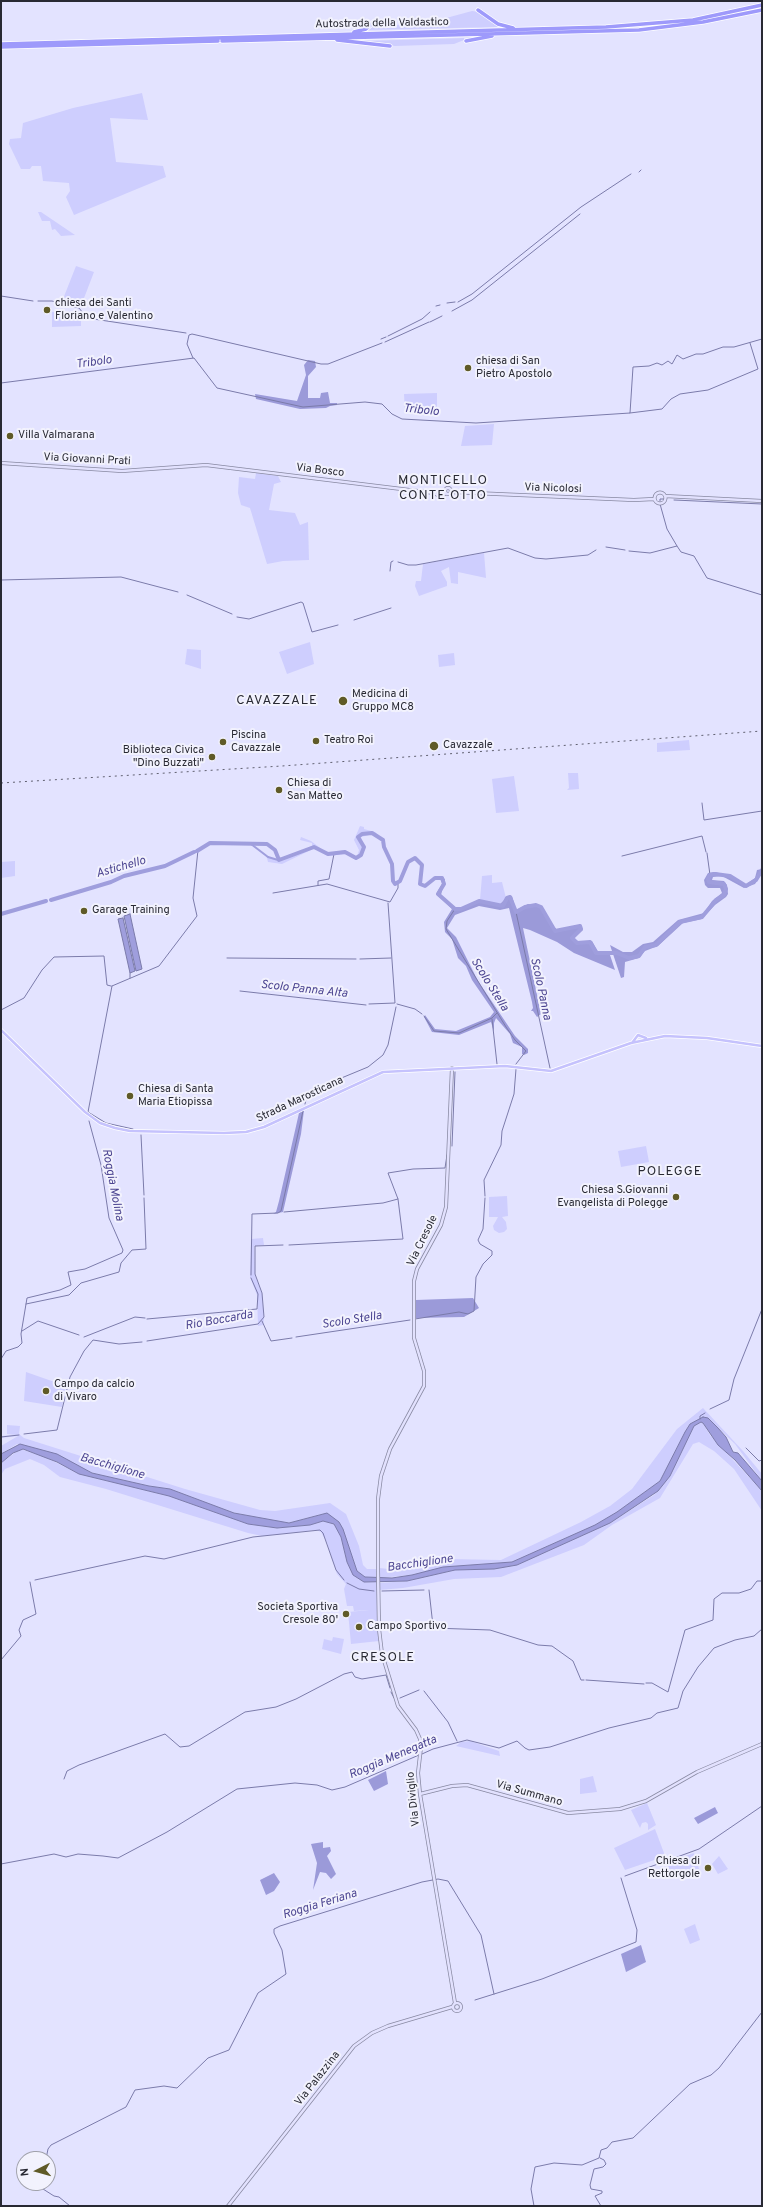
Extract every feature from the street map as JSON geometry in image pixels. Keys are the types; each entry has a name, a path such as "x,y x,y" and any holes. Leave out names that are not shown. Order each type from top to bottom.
{"highway":[{"name":"Autostrada della Valdastico","path":"1,44 536,29 677,22 718,16 762,5"},
{"path":"478,10 502,26 536,29"},
{"name":"Autostrada della Valdastico","path":"1,47 508,34 658,28 718,20 762,10"},
{"path":"329,34 360,31 374,22"},
{"path":"466,42 508,34"},
{"path":"320,38 390,46"}],"main road":[{"name":"Via Giovanni Prati","path":"1,463 122,471 196,465"},
{"name":"Via Bosco","path":"196,465 211,465 434,493 441,497 446,493"},
{"name":"Via Nicolosi","path":"446,493 447,489 451,492 596,499 654,499"},
{"path":"665,496 664,502 660,504 654,499 658,493 665,496 762,501"},
{"name":"Strada Marosticana","path":"1,1030 88,1115 106,1126 138,1131 224,1134 246,1132 270,1124 381,1072 452,1068"},
{"path":"632,1043 639,1035 641,1040"},
{"path":"452,1068 508,1066 551,1071 641,1040 667,1036 698,1038 762,1046"},
{"path":"636,1038 641,1040"},
{"name":"Via Cresole","path":"407,1415 420,1395 425,1381 414,1338 414,1281 419,1265 441,1225 446,1207 452,1068"},
{"name":"Via Diviglio","path":"407,1415 386,1457 379,1482 379,1629 382,1654 398,1706 418,1734 421,1750 418,1773 420,1794 455,2002"},
{"name":"Via Summano","path":"420,1794 452,1786 466,1785 562,1812 593,1812 639,1804 697,1772 762,1744"},
{"path":"455,2002 460,2004 460,2009 456,2011 452,2008 455,2002"},
{"name":"Via Palazzina","path":"228,2206 354,2046 372,2033 388,2026 452,2008"}],"shaded area":[{"path":"472,11 479,12 498,27 367,30 378,22 393,25 424,24"},
{"path":"464,38 464,40 454,44 395,46 363,41"},
{"path":"142,93 148,120 110,118 116,162 163,166 166,177 74,215 66,197 70,191 69,183 43,181 41,166 32,166 30,169 21,169 9,144 10,139 21,138 23,123 73,108"},
{"path":"38,212 41,212 75,235 61,236 55,229 52,230 50,221 42,221"},
{"path":"76,266 94,272 81,306 63,299"},
{"path":"81,311 81,326 52,327 52,312"},
{"path":"308,360 315,361 316,367 308,376 308,398 320,398 321,393 328,392 330,403 337,403 337,405 326,408 300,409 256,399 255,394 297,401 306,375 304,365"},
{"path":"437,393 437,413 405,413 404,394"},
{"path":"494,424 492,445 461,446 465,426"},
{"path":"256,473 278,476 281,482 274,484 269,510 295,513 300,525 308,522 309,560 283,561 267,564 250,508 241,505 238,493 239,477 255,479"},
{"path":"484,553 486,578 458,572 458,584 451,583 449,567 441,571 447,582 447,586 419,596 415,586 416,581 421,581 423,564"},
{"path":"310,642 314,664 287,674 279,652"},
{"path":"187,649 201,650 201,669 185,664"},
{"path":"454,653 455,665 439,667 438,655"},
{"path":"689,740 690,750 657,752 657,743"},
{"path":"568,773 578,773 579,789 567,790 569,788"},
{"path":"514,776 519,811 496,813 492,779"},
{"path":"360,826 364,827 364,829 375,832 383,839 382,843 381,838 373,834 361,837 365,849 359,859 352,858 347,854 327,856 315,848 282,864 268,862 266,856 278,860 278,858 285,858 312,846 312,843 300,840 301,837 311,841 327,853 345,850 357,857 359,850 354,840"},
{"path":"15,861 15,876 1,878 1,862"},
{"path":"762,869 762,873 755,884 744,888 722,876 713,877 712,880 724,881 727,885 728,894 726,897 715,905 702,919 683,923 658,946 645,951 639,958 625,962 624,977 621,978 610,945 623,952 632,952 643,944 653,942 678,920 704,913 712,901 722,893 720,888 708,888 705,885 704,880 708,873 714,872 724,874 736,878 745,885 755,878 757,870"},
{"path":"492,875 492,883 502,882 506,898 499,905 480,900 482,876"},
{"path":"438,876 445,879 441,895 456,908 463,908 479,900 499,905 506,898 512,896 516,910 528,904 542,907 550,925 556,930 580,925 583,930 573,939 583,943 592,941 599,953 609,952 615,970 574,953 557,942 523,928 541,1014 537,1017 533,1011 531,1011 533,1008 532,1002 509,908 500,910 479,906 455,915 447,928 456,937 478,981 515,1036 528,1049 528,1053 524,1055 522,1054 522,1047 513,1043 510,1034 496,1018 494,1023 494,1032 491,1022 459,1035 432,1032 424,1017 425,1015 435,1029 456,1031 490,1017 494,1012 472,980 466,966 458,958 452,939 445,932 444,922 452,909 436,894 443,882"},
{"path":"130,914 142,969 136,971 124,916"},
{"path":"123,918 135,971 130,973 118,919"},
{"path":"304,1110 301,1134 283,1212 273,1214 276,1212 279,1201 299,1113"},
{"path":"646,1146 649,1162 621,1167 618,1151"},
{"path":"507,1196 508,1216 502,1217 506,1222 507,1229 504,1232 499,1233 494,1230 493,1226 498,1217 489,1217 489,1197"},
{"path":"263,1238 264,1245 254,1246 255,1275 262,1294 264,1319 263,1325 258,1326 257,1295 250,1277 251,1239"},
{"path":"473,1298 479,1308 464,1317 415,1318 416,1300"},
{"path":"26,1372 66,1386 62,1407 24,1401"},
{"path":"703,1408 762,1474 762,1481 735,1444 708,1418 690,1424 660,1481 617,1512 595,1525 512,1562 458,1566 412,1575 379,1578 379,1568 399,1570 448,1559 501,1560 581,1522 610,1506 632,1489 677,1429"},
{"path":"703,1417 708,1418 718,1428 726,1437 733,1452 738,1453 762,1481 762,1491 735,1460 718,1445 701,1422 694,1426 670,1476 658,1491 610,1523 517,1565 494,1569 455,1570 407,1581 364,1582 353,1575 347,1562 341,1537 334,1524 323,1521 310,1525 277,1528 248,1524 169,1496 79,1474 57,1462 23,1449 13,1453 1,1463 1,1454 20,1444 57,1454 92,1473 149,1486 170,1489 234,1513 289,1523 327,1513 339,1522 343,1529 357,1571 365,1577 392,1578 412,1575 443,1567 512,1562 595,1525 617,1512 660,1481 690,1424"},
{"path":"701,1422 710,1435 762,1491 762,1511 734,1469 714,1451 699,1442 693,1444 660,1498 612,1525 584,1545 501,1577 454,1579 403,1588 379,1590 380,1583 407,1581 455,1570 494,1569 517,1565 610,1523 654,1495 670,1476 694,1426"},
{"path":"7,1425 20,1426 19,1434 24,1438 185,1489 260,1510 275,1511 330,1503 346,1514 359,1546 363,1565 367,1569 377,1569 376,1577 365,1577 357,1571 339,1522 322,1514 289,1523 273,1521 231,1512 170,1489 149,1486 92,1473 17,1444 1,1454 1,1446 18,1436 1,1438 1,1436 15,1435 7,1434"},
{"path":"20,1449 43,1456 79,1474 169,1496 248,1524 277,1528 310,1525 323,1521 334,1524 341,1537 347,1562 353,1575 364,1582 377,1582 379,1641 351,1644 348,1612 369,1610 354,1611 353,1606 347,1606 344,1589 346,1584 337,1574 327,1543 321,1532 316,1530 262,1536 248,1533 106,1489 60,1477 44,1465 30,1459 5,1469 1,1475 1,1463"},
{"path":"333,1637 344,1639 341,1654 322,1649 324,1639 332,1641"},
{"path":"470,1741 499,1751 500,1756 456,1746 461,1742"},
{"path":"386,1771 388,1784 374,1791 368,1780"},
{"path":"593,1776 597,1792 580,1794 580,1779"},
{"path":"647,1803 656,1825 648,1830 648,1824 646,1822 642,1823 640,1828 631,1810"},
{"path":"715,1807 718,1813 698,1824 694,1818"},
{"path":"655,1829 664,1853 663,1857 625,1870 614,1848"},
{"path":"323,1842 323,1848 330,1847 331,1851 327,1856 336,1874 331,1879 326,1873 320,1872 313,1890 317,1863 311,1844"},
{"path":"694,1853 699,1869 672,1878 667,1862"},
{"path":"719,1856 728,1869 718,1874 712,1864"},
{"path":"274,1873 280,1882 274,1891 266,1895 260,1880"},
{"path":"695,1924 700,1940 690,1944 684,1929"},
{"path":"641,1945 646,1962 626,1972 621,1954"}],"waterway":[{"path":"458,302 472,294 581,207 631,174"},
{"path":"452,311 472,300 580,214"},
{"path":"1,296 33,301"},
{"path":"38,301 52,301 79,308 87,318 186,333"},
{"path":"447,303 455,302"},
{"path":"436,306 440,305"},
{"path":"388,336 422,319 430,312"},
{"path":"430,322 442,316"},
{"path":"385,342 429,322"},
{"path":"193,358 187,344 189,335 192,334 321,364 328,364 382,343"},
{"path":"381,339 386,337"},
{"name":"Tribolo","path":"1,383 194,358 217,388 303,407 365,402 382,404 392,414 402,419 476,423 630,413 633,367 649,366 657,363 662,365 668,361 672,364 677,355 683,359 723,347 734,347 762,339"},
{"path":"630,413 662,409 671,399 680,394 708,390 758,369 750,343"},
{"path":"660,501 660,499 666,499"},
{"path":"674,500 762,504"},
{"path":"629,551 650,553 677,546 667,529 660,504"},
{"path":"677,546 681,552 694,556 707,578 762,595"},
{"path":"606,547 625,550"},
{"path":"398,562 408,565 416,565 508,548 535,558 546,559 588,555 596,550"},
{"path":"390,571 391,562 393,561"},
{"path":"1,580 121,577 178,592"},
{"path":"187,595 232,614"},
{"path":"237,617 249,619 301,602 303,603 312,632 338,625"},
{"path":"354,620 391,608"},
{"path":"702,803 704,820 762,811"},
{"name":"Astichello","path":"197,851 210,843 267,844 275,850 279,860 314,847 328,854 345,852 356,858 361,855 364,847 358,837 362,834 372,833 383,840 384,847 392,864 393,881 395,884 400,881 408,862 415,858 422,865 420,884 425,886 435,878 442,878 444,884 438,894 455,909 461,909 479,901 503,906 507,898 510,897 516,912 525,907 536,905 541,907 555,931 580,926 581,929 572,938 577,943 590,942 596,953 617,953 629,958 639,956 645,947 656,945 680,922 702,917 716,900 724,895 726,889 724,884 709,882 708,879 710,875 715,874 730,876 746,886 756,880 762,870"},
{"path":"622,856 702,836 706,852"},
{"path":"251,844 268,857 278,860"},
{"name":"Roggia Molina","path":"112,986 159,966 197,916 193,898 198,850"},
{"name":"Astichello","path":"51,900 111,882 124,876 165,866 194,852"},
{"path":"707,853 710,875"},
{"path":"318,885 318,881 329,879 334,854"},
{"path":"273,893 327,884 390,902 398,888 398,883"},
{"name":"Astichello","path":"1,914 46,901"},
{"path":"369,1004 395,1003 388,903"},
{"name":"Scolo Stella","path":"455,909 447,921 446,929 506,1027 515,1040 526,1051 516,1064"},
{"name":"Scolo Panna","path":"516,912 550,1068"},
{"path":"1,1010 24,998 42,970 54,957 104,956 107,985 111,986"},
{"path":"227,958 356,959"},
{"path":"360,959 391,958"},
{"name":"Roggia Molina","path":"130,973 130,978"},
{"name":"Roggia Molina","path":"112,986 88,1112 106,1123 133,1129"},
{"name":"Scolo Panna Alta","path":"240,991 366,1005"},
{"path":"397,1004 415,1009 422,1014"},
{"path":"305,1104 307,1095 312,1090 324,1085 337,1086 339,1079 368,1067 383,1055 388,1045 396,1007"},
{"path":"424,1016 434,1031 459,1033 492,1018 497,1013"},
{"name":"Roggia Molina","path":"492,1019 497,1064"},
{"name":"Scolo Stella","path":"485,1196 484,1180 501,1145 502,1131 514,1094 516,1069"},
{"name":"Roggia Molina","path":"452,1146 455,1072"},
{"path":"251,1275 252,1214 278,1213 281,1211 303,1111"},
{"name":"Roggia Molina","path":"1,1359 6,1351 18,1347 22,1343 21,1334 27,1298 60,1290 71,1285 68,1272 85,1269 122,1253 123,1250 109,1218 101,1165 89,1121"},
{"path":"141,1135 144,1195"},
{"name":"Roggia Molina","path":"284,1212 383,1203 398,1199 388,1173 413,1169 445,1168 447,1155"},
{"path":"26,1304 69,1295 81,1283 119,1272 121,1263 132,1250 146,1249 144,1198"},
{"name":"Scolo Stella","path":"415,1319 459,1312 468,1314 474,1311 476,1277 483,1264 492,1255 492,1251 480,1244 478,1240 483,1229 485,1198"},
{"name":"Rio Boccarda","path":"289,1245 403,1239 398,1199"},
{"name":"Rio Boccarda","path":"147,1341 258,1324 264,1317 262,1293 255,1274 255,1246 283,1245"},
{"path":"147,1319 257,1309 258,1294 251,1278"},
{"path":"710,1409 729,1400 734,1379 762,1309"},
{"path":"84,1337 135,1317 145,1318"},
{"name":"Scolo Stella","path":"296,1337 410,1320"},
{"path":"22,1331 38,1321 79,1335"},
{"name":"Scolo Stella","path":"262,1321 271,1341 292,1338"},
{"name":"Rio Boccarda","path":"24,1434 57,1430 70,1377 84,1351 93,1340 119,1344 142,1342"},
{"name":"Bacchiglione","path":"700,1419 700,1416 705,1413"},
{"name":"Rio Boccarda","path":"1,1437 19,1435"},
{"path":"746,1448 759,1461 762,1460"},
{"path":"35,1580 145,1556 164,1559 253,1537 320,1530 323,1533 336,1570 344,1580"},
{"path":"646,1683 652,1683 668,1692 685,1630 713,1620 714,1599 722,1593 739,1593 751,1589 757,1581 762,1581"},
{"path":"1,1660 21,1636 19,1630 23,1620 36,1614 30,1582"},
{"path":"347,1583 359,1589 374,1591"},
{"path":"382,1591 424,1590"},
{"path":"429,1590 433,1626"},
{"path":"433,1628 490,1630 538,1645 552,1646 573,1661 581,1680 584,1680"},
{"name":"Roggia Menegatta","path":"422,1754 433,1749 467,1740 499,1748 517,1741 529,1750 550,1747 609,1728 651,1718 657,1713 678,1708 683,1691 698,1667 714,1648 735,1640 754,1636 762,1629"},
{"path":"64,1779 67,1771 79,1765 165,1734 180,1747 189,1746 245,1712 276,1707 296,1699 344,1674 352,1672 355,1677 362,1679 386,1675 390,1688"},
{"path":"586,1680 644,1684"},
{"path":"400,1698 419,1690"},
{"path":"424,1691 448,1722 457,1741"},
{"path":"391,1692 394,1698"},
{"name":"Roggia Menegatta","path":"1,1864 54,1854 66,1857 78,1854 118,1858 167,1832 237,1789 295,1783 317,1785 332,1790 345,1787 419,1755"},
{"name":"Roggia Feriana","path":"625,1876 699,1849 762,1806"},
{"name":"Roggia Feriana","path":"475,2000 542,1979 636,1942 637,1930 621,1878"},
{"name":"Roggia Feriana","path":"48,2151 51,2145 126,2107 135,2090 164,2086 177,2088 208,2058 229,2050 258,1993 286,1974 282,1950 274,1933 274,1929 280,1926 422,1882 438,1879 448,1881 481,1935 494,1994"},
{"path":"534,2206 531,2189 535,2167 554,2163 582,2165 599,2158 601,2150 607,2148 612,2142 633,2138 690,2084 711,2075 719,2068 762,2012"},
{"path":"600,2158 604,2160 606,2164 603,2167 594,2169 590,2185 591,2189 602,2191 602,2193 595,2196 601,2206"},
{"path":"46,2191 54,2196 59,2197 70,2206"}],"railway":[{"path":"1,783 282,766 762,731"}],"place":[{"name":"chiesa dei Santi Floriano e Valentino","path":"47,310"},
{"name":"chiesa di San Pietro Apostolo","path":"468,368"},
{"name":"Villa Valmarana","path":"10,436"},
{"name":"Medicina di Gruppo MC8","path":"343,701"},
{"name":"Teatro Roi","path":"316,741"},
{"name":"Piscina Cavazzale","path":"223,742"},
{"name":"Cavazzale","path":"434,746"},
{"name":"Biblioteca Civica \"Dino Buzzati\"","path":"212,757"},
{"name":"Chiesa di San Matteo","path":"279,790"},
{"name":"Garage Training","path":"84,911"},
{"name":"Chiesa di Santa Maria Etiopissa","path":"130,1096"},
{"name":"Chiesa S.Giovanni Evangelista di Polegge","path":"676,1197"},
{"name":"Campo da calcio di Vivaro","path":"46,1391"},
{"name":"Societa Sportiva Cresole 80'","path":"346,1614"},
{"name":"Campo Sportivo","path":"359,1627"},
{"name":"Chiesa di Rettorgole","path":"708,1868"}],"district":[{"name":"MONTICELLO CONTE OTTO","path":"443,488"},
{"name":"CAVAZZALE","path":"277,701"},
{"name":"POLEGGE","path":"670,1172"},
{"name":"CRESOLE","path":"383,1658"}]}
